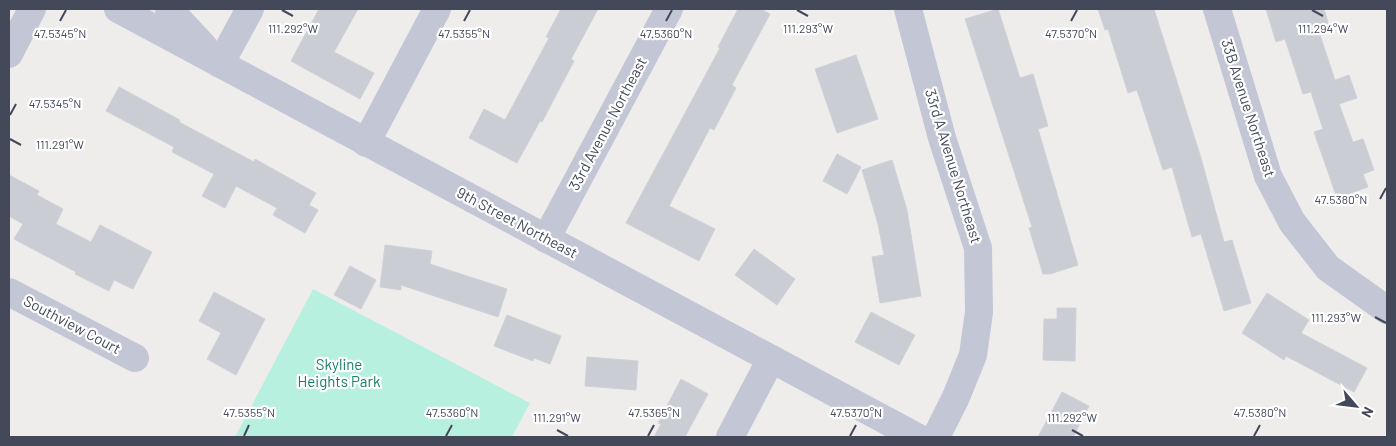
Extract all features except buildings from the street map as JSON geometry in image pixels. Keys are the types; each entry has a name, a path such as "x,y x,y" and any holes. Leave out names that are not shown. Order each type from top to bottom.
{"street":[{"path":"9,54 32,9"},
{"name":"9th Street Northeast","path":"118,9 917,437"},
{"path":"170,9 220,64 250,9"},
{"path":"366,143 437,9"},
{"name":"33rd Avenue Northeast","path":"546,239 669,9"},
{"name":"33rd A Avenue Northeast","path":"908,9 942,138 978,248 979,312 972,355 956,397 936,437"},
{"name":"33B Avenue Northeast","path":"1216,9 1268,176 1292,222 1328,268 1387,310"},
{"name":"Southview Court","path":"9,292 135,358"},
{"path":"730,437 771,359"}],"green space":[{"name":"Skyline Heights Park","path":"313,289 530,403 512,437 235,437"}]}
